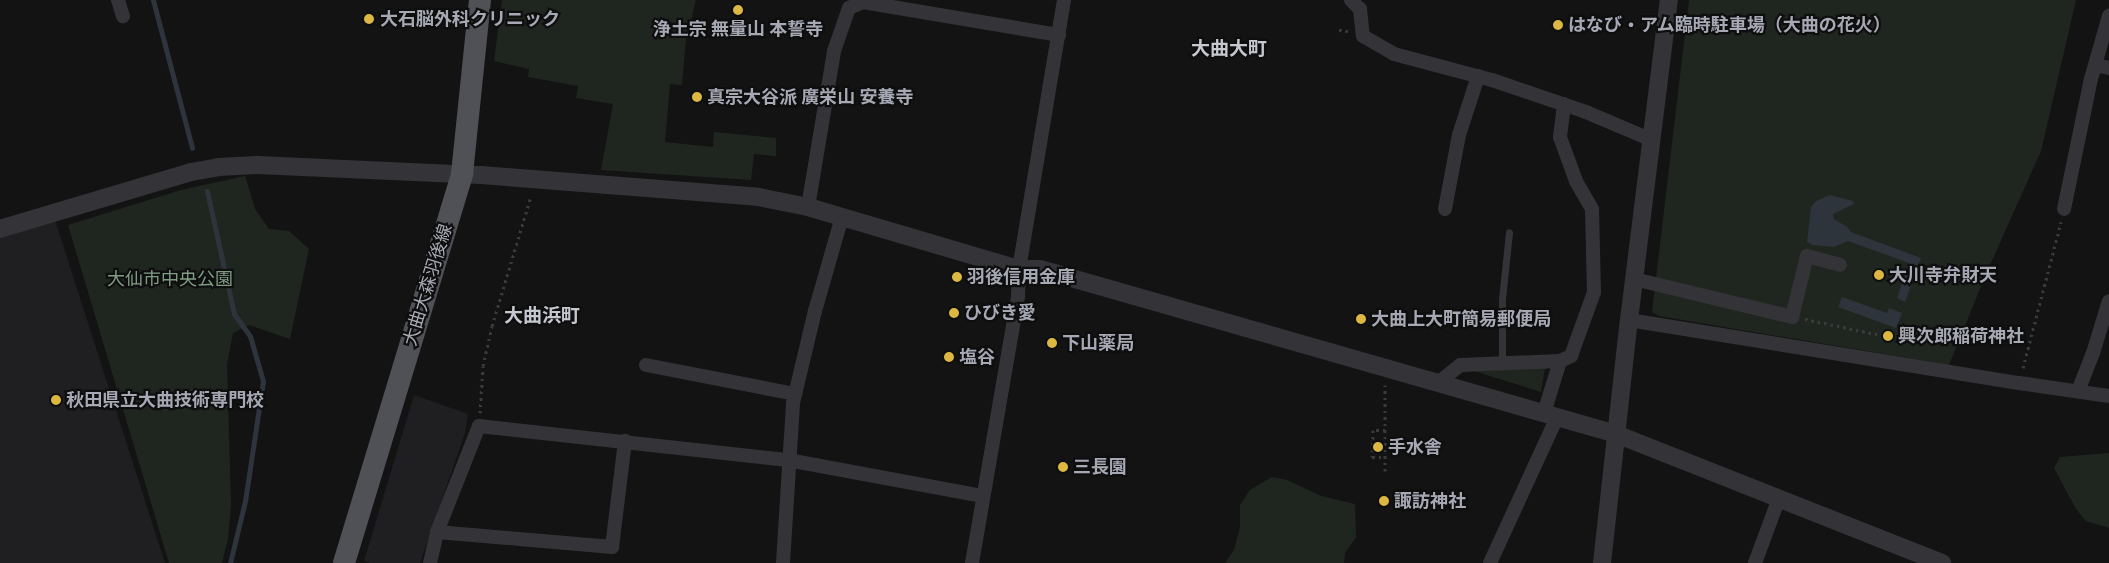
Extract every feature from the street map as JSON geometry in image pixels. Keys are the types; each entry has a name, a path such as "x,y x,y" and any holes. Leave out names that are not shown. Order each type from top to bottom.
{"main road":[{"name":"大曲大森羽後線","path":"344,563 462,174 480,0"}],"street":[{"path":"118,0 123,16"},
{"path":"972,563 982,496 1018,296 1019,268 1064,0"},
{"path":"1352,0 1360,9 1363,36 1394,54 1478,76 1564,104 1652,140"},
{"path":"1602,563 1629,320 1669,0"},
{"path":"808,207 834,51 849,8 863,2 1059,35"},
{"path":"2064,209 2102,66 2109,16"},
{"path":"1445,209 1459,135 1478,76"},
{"path":"1438,383 1460,365 1560,361 1571,356 1594,292 1592,209 1576,180 1560,137 1564,104"},
{"path":"0,229 191,172 218,167 258,165 536,178 758,197 808,207 1019,268 1040,269 1616,434 1942,563"},
{"path":"783,563 788,460 795,394 815,311 842,217"},
{"path":"1634,280 1792,317 1807,256 1840,265"},
{"path":"2078,391 2093,353 2109,301"},
{"path":"1629,320 2109,396"},
{"path":"1490,563 1550,415 1560,361"},
{"path":"646,365 795,394"},
{"path":"430,563 437,532 479,426 788,460 982,496"},
{"path":"437,532 612,547 625,441"},
{"path":"1755,563 1779,498"}],"lane":[{"path":"1502,363 1502,299 1509,232"}],"path":[{"path":"479,426 485,358 536,178"},
{"path":"2019,383 2064,209"},
{"path":"1792,317 1880,334"},
{"path":"1385,385 1385,471"},
{"path":"1385,430 1373,430 1372,457 1385,457"}],"shaded area":[{"path":"1830,195 1853,201 1854,204 1833,214 1834,219 1847,227 1851,232 1921,258 1905,302 1897,298 1909,263 1848,241 1834,247 1812,245 1807,242 1811,207 1816,201"},
{"name":"秋田県立大曲技術専門校","path":"55,220 165,563 0,563 0,237"},
{"path":"1842,297 1887,313 1889,308 1902,313 1896,328 1838,307"},
{"path":"414,395 468,414 465,433 420,563 369,563 364,561"}],"green space":[{"path":"502,0 696,0 686,39 682,85 670,84 665,142 713,147 714,132 776,138 776,156 754,154 751,180 601,170 613,104 576,98 578,86 528,77 529,69 494,61"},
{"path":"1689,0 2076,0 2041,151 1986,274 1949,365 1659,316 1652,312"},
{"name":"大仙市中央公園","path":"245,176 255,209 269,229 289,231 309,249 290,339 249,325 233,333 227,364 231,504 228,539 222,563 169,563 68,225 181,190"},
{"path":"1545,368 1541,392 1474,371"},
{"path":"2109,453 2109,528 2086,521 2076,509 2054,468 2060,457"},
{"path":"1272,477 1287,480 1321,496 1355,504 1356,537 1345,553 1344,563 1225,563 1234,550 1240,527 1240,505 1250,490"}],"waterway":[{"path":"153,0 192,148"},
{"path":"207,191 234,314 250,336 263,381 245,501 230,563"}],"place":[{"name":"浄土宗 無量山 本誓寺","path":"738,10"},
{"name":"大石脳外科クリニック","path":"369,19"},
{"name":"はなび・アム臨時駐車場（大曲の花火）","path":"1558,25"},
{"name":"真宗大谷派 廣栄山 安養寺","path":"697,97"},
{"name":"大川寺弁財天","path":"1879,275"},
{"name":"羽後信用金庫","path":"957,277"},
{"name":"ひびき愛","path":"954,313"},
{"name":"大曲上大町簡易郵便局","path":"1361,319"},
{"name":"興次郎稲荷神社","path":"1888,336"},
{"name":"下山薬局","path":"1052,343"},
{"name":"塩谷","path":"949,357"},
{"name":"秋田県立大曲技術専門校","path":"56,400"},
{"name":"手水舎","path":"1378,447"},
{"name":"三長園","path":"1063,467"},
{"name":"諏訪神社","path":"1384,501"}],"district":[{"name":"大曲大町","path":"1229,49"},
{"name":"大曲浜町","path":"542,316"}]}
